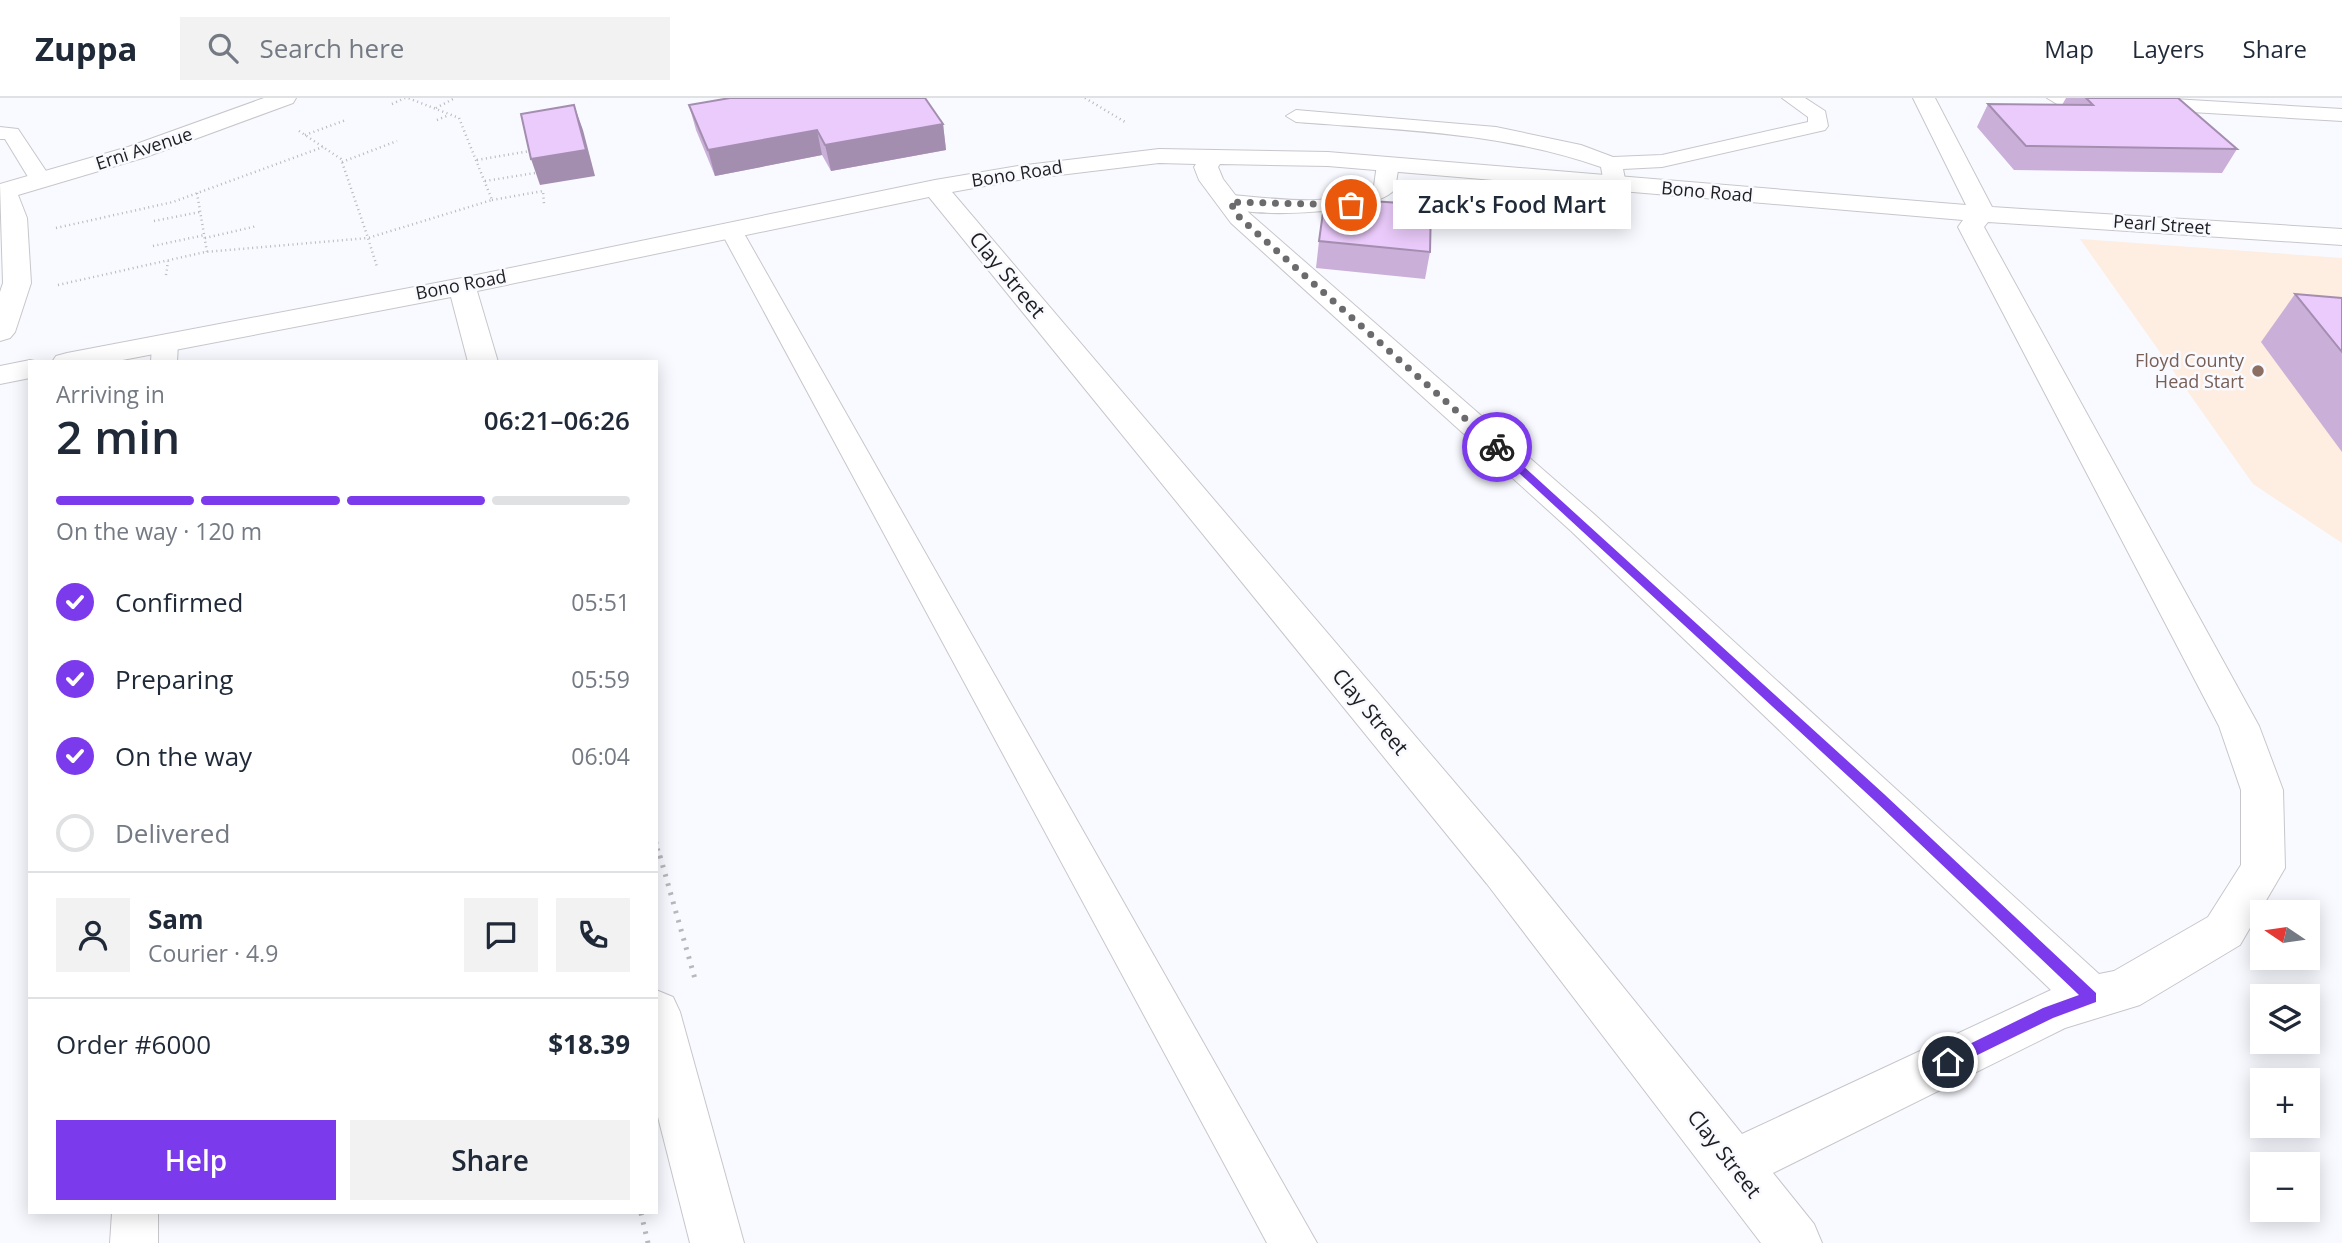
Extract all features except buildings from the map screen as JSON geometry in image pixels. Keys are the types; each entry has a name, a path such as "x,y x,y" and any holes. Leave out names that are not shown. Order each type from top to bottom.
{"street":[{"name":"Erni Avenue","path":"2,191 186,135 285,98"},
{"path":"1734,1166 2048,1013 2123,990 2224,931 2263,868 2262,790 2239,726 1971,226 1982,212 1924,98"},
{"name":"Bono Road","path":"88,360 164,353 462,286 935,188 1018,173 1130,158 1215,155 1613,173 1982,212"},
{"path":"1215,155 1206,167 1211,180 1240,218 1593,533 2091,998"},
{"name":"Clay Street","path":"935,188 1503,872 1795,1243"},
{"path":"0,332 17,283 14,218 2,191"},
{"name":"Pearl Street","path":"1982,212 2342,237"},
{"path":"462,286 482,360"},
{"path":"0,375 28,369"},
{"path":"658,1020 717,1243"}],"lane":[{"path":"1296,116 1506,134 1550,142 1613,173 1818,126 1818,115 1792,98"},
{"path":"2057,98 2342,115"},
{"path":"0,133 11,133 41,180"},
{"path":"0,164 27,157"},
{"path":"1230,202 1351,205 1371,199 1384,189 1388,164"},
{"path":"731,230 1293,1243"},
{"path":"134,1243 135,1214"}],"path":[{"path":"392,104 407,98 459,118 492,200"},
{"path":"435,108 456,98"},
{"path":"1085,98 1127,123"},
{"path":"437,120 451,115"},
{"path":"305,135 346,120"},
{"path":"294,128 342,162 379,273"},
{"path":"342,162 397,141"},
{"path":"46,230 173,202 323,147"},
{"path":"477,160 530,151"},
{"path":"485,181 535,173"},
{"path":"57,286 207,252 368,238 492,200 543,191 544,204"},
{"path":"197,193 207,252"},
{"path":"459,211 461,219"},
{"path":"153,221 200,212"},
{"path":"153,246 257,226"},
{"path":"262,257 263,248"},
{"path":"166,275 168,261"},
{"path":"641,1214 648,1243"}],"shaded area":[{"name":"Floyd County Head Start","path":"2080,239 2342,258 2342,543 2253,484"}],"way so far":[{"path":"1351,205 1230,202 1240,218 1497,447"}],"place":[{"name":"Zack's Food Mart","path":"1351,205"},
{"name":"Floyd County Head Start","path":"2258,371"}],"route":[{"path":"1497,447 1879,797 2091,998 2048,1013 1948,1062"}]}
